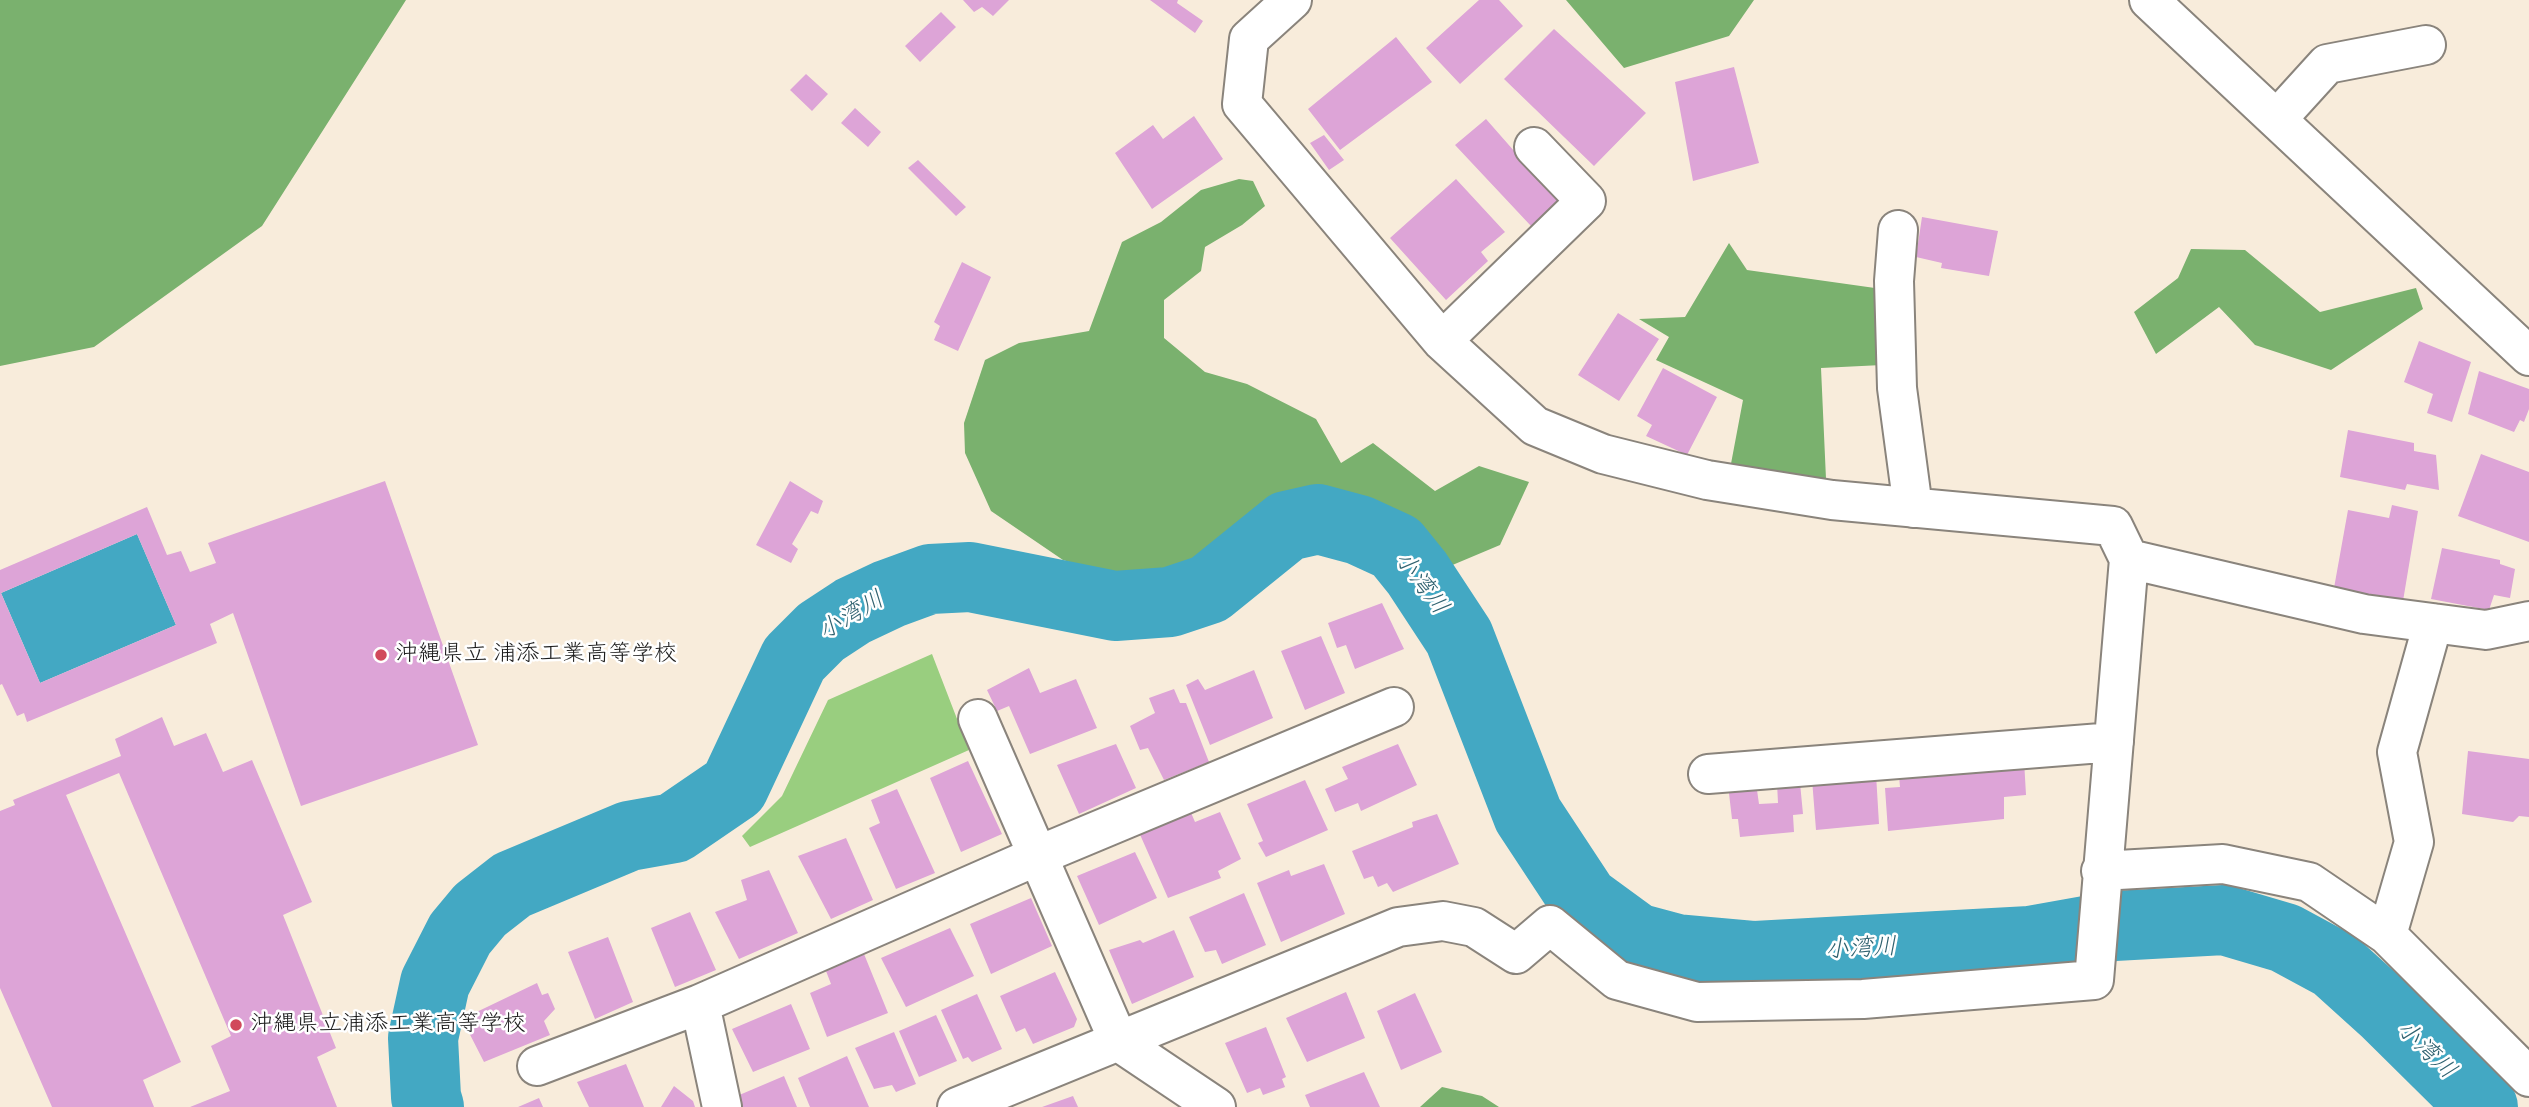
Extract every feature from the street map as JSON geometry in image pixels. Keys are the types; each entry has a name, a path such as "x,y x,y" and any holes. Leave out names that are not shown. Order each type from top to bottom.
{"street":[{"path":"2149,0 2529,356"},
{"path":"957,1107 1398,927 1443,921 1474,927 1516,954 1550,925 1617,980 1697,1002 1863,999 2094,980 2129,559 2113,526 1832,500 1707,480 1603,454 1535,425 1442,341 1242,104 1249,39 1281,4"},
{"path":"2277,119 2327,64 2426,45"},
{"path":"1442,341 1586,201 1534,146"},
{"path":"1898,230 1894,281 1897,388 1913,508"},
{"path":"2129,559 2364,614 2486,630 2529,621"},
{"path":"2387,935 2414,842 2397,752 2433,623"},
{"path":"537,1066 700,1004 1037,856 1394,706"},
{"path":"978,719 1119,1042 1216,1107"},
{"path":"1708,774 2114,742"},
{"path":"2101,877 2223,863 2309,882 2387,935 2529,1077"},
{"path":"700,1004 722,1107"}],"green space":[{"path":"0,0 406,0 262,226 94,347 0,366"},
{"path":"1566,0 1754,0 1729,36 1624,68"},
{"path":"1239,179 1253,181 1265,206 1242,225 1205,247 1201,271 1164,300 1164,338 1205,372 1247,384 1316,419 1341,463 1373,443 1435,491 1479,466 1529,482 1500,545 1443,569 1402,521 1351,504 1297,498 1203,564 1143,585 1063,560 991,511 965,453 964,423 985,360 1019,343 1089,331 1122,242 1161,222 1201,190"},
{"path":"1729,243 1747,270 1882,289 1882,365 1821,368 1826,479 1730,469 1743,400 1656,360 1669,337 1639,319 1685,317"},
{"path":"2191,249 2245,250 2320,312 2416,288 2423,309 2331,370 2255,345 2219,307 2156,354 2134,312 2178,278"},
{"path":"932,654 969,750 750,847 742,836 782,796 828,700"},
{"path":"1442,1087 1482,1096 1499,1107 1420,1107"}],"water":[{"path":"137,534 176,625 40,683 1,593"}],"building":[{"path":"963,0 1009,0 993,16 982,7 974,12"},
{"path":"1150,0 1178,0 1177,3 1203,21 1195,33"},
{"path":"1479,0 1499,0 1523,26 1460,84 1426,48"},
{"path":"941,12 956,27 920,62 905,46"},
{"path":"1554,29 1646,113 1594,166 1504,79"},
{"path":"1396,37 1432,82 1340,150 1308,109"},
{"path":"1734,67 1759,163 1693,181 1675,82"},
{"path":"806,74 828,94 812,111 790,90"},
{"path":"855,108 881,132 868,147 841,123"},
{"path":"1194,116 1223,159 1152,209 1115,153 1153,125 1163,139"},
{"path":"1486,119 1558,201 1531,226 1455,145"},
{"path":"1324,135 1344,160 1329,170 1310,143"},
{"path":"918,160 966,207 956,216 908,168"},
{"path":"1456,179 1505,232 1481,252 1488,261 1446,300 1390,238"},
{"path":"1922,217 1998,231 1989,276 1941,268 1942,263 1916,257"},
{"path":"962,262 991,277 958,351 934,340 940,326 934,322"},
{"path":"1618,313 1659,339 1619,401 1578,375"},
{"path":"2419,341 2471,362 2452,422 2427,413 2433,394 2404,382"},
{"path":"1663,368 1717,397 1687,455 1646,436 1652,425 1637,416"},
{"path":"2479,371 2529,389 2529,409 2524,422 2520,420 2514,432 2468,414"},
{"path":"2348,430 2414,443 2414,451 2436,455 2439,490 2407,484 2405,490 2340,477"},
{"path":"2481,454 2529,472 2529,542 2458,516"},
{"path":"385,481 478,745 301,806 233,613 210,624 217,643 27,722 24,713 17,716 2,684 0,685 0,570 147,507 167,555 181,551 190,572 216,563 208,543","holes":["137,534 176,625 40,683 1,593"]},
{"path":"790,481 823,501 818,514 811,511 792,544 798,549 791,563 756,545"},
{"path":"2392,505 2418,511 2403,601 2334,588 2348,510 2389,518"},
{"path":"2442,548 2500,560 2500,564 2515,569 2510,598 2494,595 2489,610 2431,599"},
{"path":"1382,603 1404,649 1355,669 1346,645 1337,648 1328,623"},
{"path":"1321,636 1345,693 1305,710 1281,651"},
{"path":"1029,668 1040,693 1076,679 1097,728 1030,754 1009,706 997,711 987,690"},
{"path":"1254,670 1273,718 1210,745 1186,685 1198,679 1205,690"},
{"path":"1174,689 1180,703 1186,703 1209,762 1164,780 1148,748 1140,750 1130,726 1155,713 1149,698"},
{"path":"162,717 174,746 206,733 223,772 252,760 312,902 283,915 336,1048 317,1057 337,1107 190,1107 230,1091 211,1046 231,1036 119,773 66,795 181,1062 143,1080 154,1107 52,1107 0,988 0,811 15,805 13,800 121,756 115,739"},
{"path":"1116,744 1136,788 1079,814 1057,765"},
{"path":"1398,744 1417,785 1361,811 1358,803 1335,812 1325,789 1348,779 1342,767"},
{"path":"2468,751 2529,759 2529,817 2519,816 2513,822 2462,814"},
{"path":"2024,760 2026,795 2004,797 2004,819 1888,831 1885,788 1900,787 1899,776"},
{"path":"968,761 1002,834 961,852 930,778"},
{"path":"1876,774 1879,824 1816,830 1812,779"},
{"path":"1305,780 1328,830 1266,857 1258,843 1263,841 1247,804"},
{"path":"1756,783 1759,804 1778,803 1777,783 1800,783 1803,814 1793,815 1794,832 1740,837 1738,819 1732,819 1728,785"},
{"path":"897,789 935,873 896,889 869,828 880,823 871,800"},
{"path":"1189,808 1195,822 1220,812 1241,859 1218,871 1221,878 1168,898 1138,830"},
{"path":"1437,814 1459,864 1393,892 1387,883 1378,887 1373,876 1364,879 1352,851 1413,827 1412,822"},
{"path":"846,838 873,900 831,919 798,856"},
{"path":"1135,852 1157,898 1099,925 1077,876"},
{"path":"1324,864 1345,914 1281,942 1257,883 1289,870 1291,876"},
{"path":"769,870 798,933 739,959 715,912 747,900 741,880"},
{"path":"1244,893 1266,945 1222,964 1216,950 1205,952 1189,917"},
{"path":"1031,898 1052,946 991,974 970,924"},
{"path":"690,912 716,970 675,987 651,928"},
{"path":"950,928 974,976 906,1007 881,958"},
{"path":"1174,930 1194,977 1132,1004 1109,950 1140,940 1143,943"},
{"path":"608,937 633,1002 595,1019 568,952"},
{"path":"864,954 888,1013 827,1037 810,993 831,984 826,971"},
{"path":"1055,972 1077,1019 1074,1027 1033,1044 1025,1028 1016,1032 1000,996"},
{"path":"537,983 542,995 548,993 555,1009 544,1021 550,1035 484,1062 462,1019"},
{"path":"1346,992 1365,1038 1307,1062 1286,1018"},
{"path":"1415,993 1442,1052 1401,1070 1377,1011"},
{"path":"977,994 1002,1049 972,1062 968,1057 963,1059 941,1010"},
{"path":"791,1004 810,1049 753,1072 732,1029"},
{"path":"936,1015 957,1061 919,1077 899,1031"},
{"path":"1266,1027 1286,1077 1282,1079 1285,1087 1263,1095 1260,1088 1247,1093 1225,1043"},
{"path":"894,1032 916,1084 896,1092 892,1085 874,1089 855,1048"},
{"path":"847,1056 869,1107 810,1107 798,1078"},
{"path":"626,1064 644,1107 589,1107 577,1082"},
{"path":"1364,1072 1380,1107 1310,1107 1305,1095"},
{"path":"784,1076 797,1107 741,1107 737,1096"},
{"path":"674,1086 693,1101 695,1107 661,1107"},
{"path":"1073,1096 1078,1107 1042,1107"},
{"path":"539,1098 543,1107 518,1107"}],"waterway":[{"name":"小湾川","path":"429,1107 426,1097 423,1038 435,983 460,934 480,910 512,885 629,836 674,828 734,787 794,659 821,632 853,611 930,579 970,577 1115,606 1170,602 1209,589 1287,526 1318,519 1359,530 1396,547 1417,573 1459,637 1528,815 1584,900 1636,938 1677,949 1755,956 2030,941 2114,926 2224,920 2285,938 2335,965 2483,1107"}],"place":[{"name":"沖縄県立 浦添工業高等学校","path":"381,655"},
{"name":"沖縄県立浦添工業高等学校","path":"236,1025"}]}
